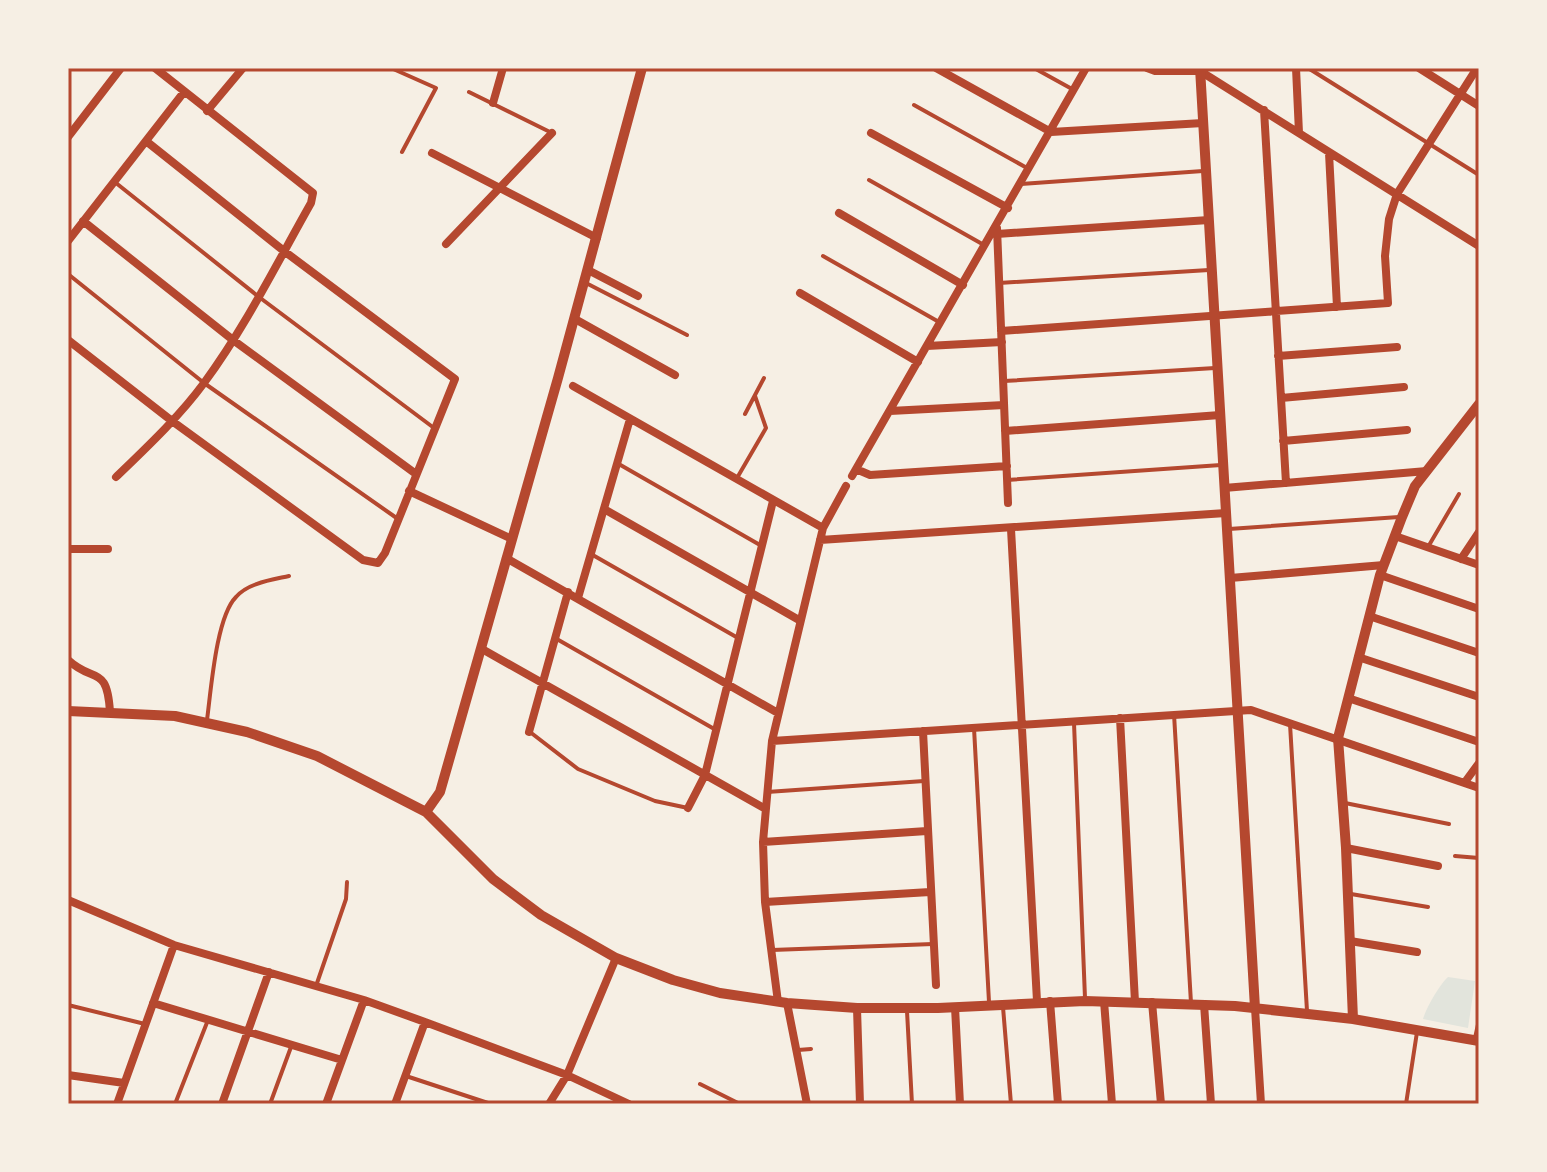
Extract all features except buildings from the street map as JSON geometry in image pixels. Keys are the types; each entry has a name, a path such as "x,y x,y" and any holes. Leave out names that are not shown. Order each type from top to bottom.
{"street":[{"path":"68,137 121,68"},
{"path":"116,477 172,421 204,383 259,297 311,203 313,193 155,68"},
{"path":"207,111 243,68"},
{"path":"493,103 503,68"},
{"path":"426,812 440,792 482,649 642,68"},
{"path":"936,68 1051,132 1203,123"},
{"path":"1007,466 870,475 854,472 997,231 1086,68"},
{"path":"1147,68 1155,71 1200,70 1479,246"},
{"path":"1296,68 1299,133"},
{"path":"1419,68 1479,106"},
{"path":"1001,331 1388,303 1385,256 1389,219 1397,194 1477,68"},
{"path":"1200,70 1261,1104"},
{"path":"68,241 184,92"},
{"path":"1264,110 1286,483"},
{"path":"446,244 552,133"},
{"path":"871,133 1008,208"},
{"path":"68,340 172,421 363,560 378,563 385,553 455,379 284,251 146,141"},
{"path":"432,153 597,238"},
{"path":"1329,153 1337,307"},
{"path":"839,213 963,285"},
{"path":"997,231 1209,220"},
{"path":"83,221 233,340 416,474"},
{"path":"997,231 1008,503"},
{"path":"588,270 638,296"},
{"path":"800,293 918,362"},
{"path":"575,319 675,375"},
{"path":"927,346 1002,342"},
{"path":"1278,356 1397,347"},
{"path":"573,386 823,528"},
{"path":"1281,398 1404,387"},
{"path":"1353,1019 1344,803 1338,738 1382,570 1415,486 1479,404"},
{"path":"890,411 1004,405"},
{"path":"1005,431 1220,415"},
{"path":"578,598 630,419"},
{"path":"1283,441 1407,430"},
{"path":"1224,488 1427,471"},
{"path":"807,1104 770,950 765,902 764,808 772,741 799,620 823,528 846,486"},
{"path":"409,491 512,539"},
{"path":"688,808 705,775 773,501"},
{"path":"604,509 799,620"},
{"path":"820,540 1226,513"},
{"path":"1011,529 1037,1001"},
{"path":"1461,559 1479,532"},
{"path":"1395,536 1479,565"},
{"path":"68,549 108,549"},
{"path":"506,558 778,713"},
{"path":"1230,578 1382,570 1479,609"},
{"path":"529,732 568,592"},
{"path":"1369,616 1479,653"},
{"path":"482,649 764,808"},
{"path":"1358,657 1479,697"},
{"path":"68,660 104,681 109,692 110,712"},
{"path":"1348,698 1479,742"},
{"path":"772,741 1238,710 1260,713 1338,738 1479,788"},
{"path":"68,711 175,716 259,736 317,756 426,812 493,879 541,915 616,958 673,980 720,993 782,1003 857,1008 955,1007 1037,1001 1191,1003 1353,1019 1477,1040"},
{"path":"1120,718 1135,1002"},
{"path":"923,731 936,985"},
{"path":"1465,782 1479,763"},
{"path":"763,842 927,831"},
{"path":"1346,848 1438,866"},
{"path":"765,902 930,892"},
{"path":"68,900 174,945 364,1000 425,1022 567,1075 629,1104"},
{"path":"1350,941 1417,952"},
{"path":"117,1104 174,945"},
{"path":"549,1104 567,1075 616,958"},
{"path":"222,1104 269,972"},
{"path":"326,1104 364,1000"},
{"path":"1050,1001 1058,1104"},
{"path":"1104,1001 1112,1104"},
{"path":"1152,1002 1161,1104"},
{"path":"153,1003 342,1060"},
{"path":"1204,1004 1211,1104"},
{"path":"955,1007 960,1104"},
{"path":"857,1008 860,1104"},
{"path":"395,1104 425,1022"},
{"path":"68,1075 124,1083"}],"lane":[{"path":"391,68 436,88 402,152"},
{"path":"1034,68 1074,91"},
{"path":"1308,68 1479,175"},
{"path":"469,92 552,133"},
{"path":"914,105 1029,169"},
{"path":"1021,184 1206,170"},
{"path":"869,180 986,246"},
{"path":"115,181 259,297 434,428"},
{"path":"823,256 941,323"},
{"path":"999,283 1212,270"},
{"path":"68,274 204,383 398,519"},
{"path":"585,282 687,335"},
{"path":"1003,381 1217,367"},
{"path":"745,414 764,378"},
{"path":"736,480 766,428 755,396"},
{"path":"617,463 760,545"},
{"path":"1007,480 1223,465"},
{"path":"1428,547 1459,494"},
{"path":"1227,529 1402,517"},
{"path":"591,554 738,638"},
{"path":"207,723 225,615 235,597 249,587 289,576"},
{"path":"555,638 716,730"},
{"path":"1174,714 1191,1003"},
{"path":"1074,722 1085,1001"},
{"path":"1290,723 1307,1014"},
{"path":"974,728 989,1005"},
{"path":"529,732 578,769 655,801 688,808"},
{"path":"766,792 924,781"},
{"path":"1344,803 1449,824"},
{"path":"1455,856 1479,858"},
{"path":"316,986 346,899 347,882"},
{"path":"1348,894 1428,907"},
{"path":"770,950 933,944"},
{"path":"1003,1004 1011,1104"},
{"path":"68,1005 145,1024"},
{"path":"907,1008 912,1104"},
{"path":"175,1104 208,1020"},
{"path":"1477,1040 1479,1020"},
{"path":"1406,1104 1418,1030"},
{"path":"270,1104 292,1045"},
{"path":"796,1050 811,1049"},
{"path":"406,1076 491,1104"},
{"path":"700,1084 740,1104"}],"shaded area":[{"path":"1448,977 1475,981 1468,1028 1423,1019"}]}
